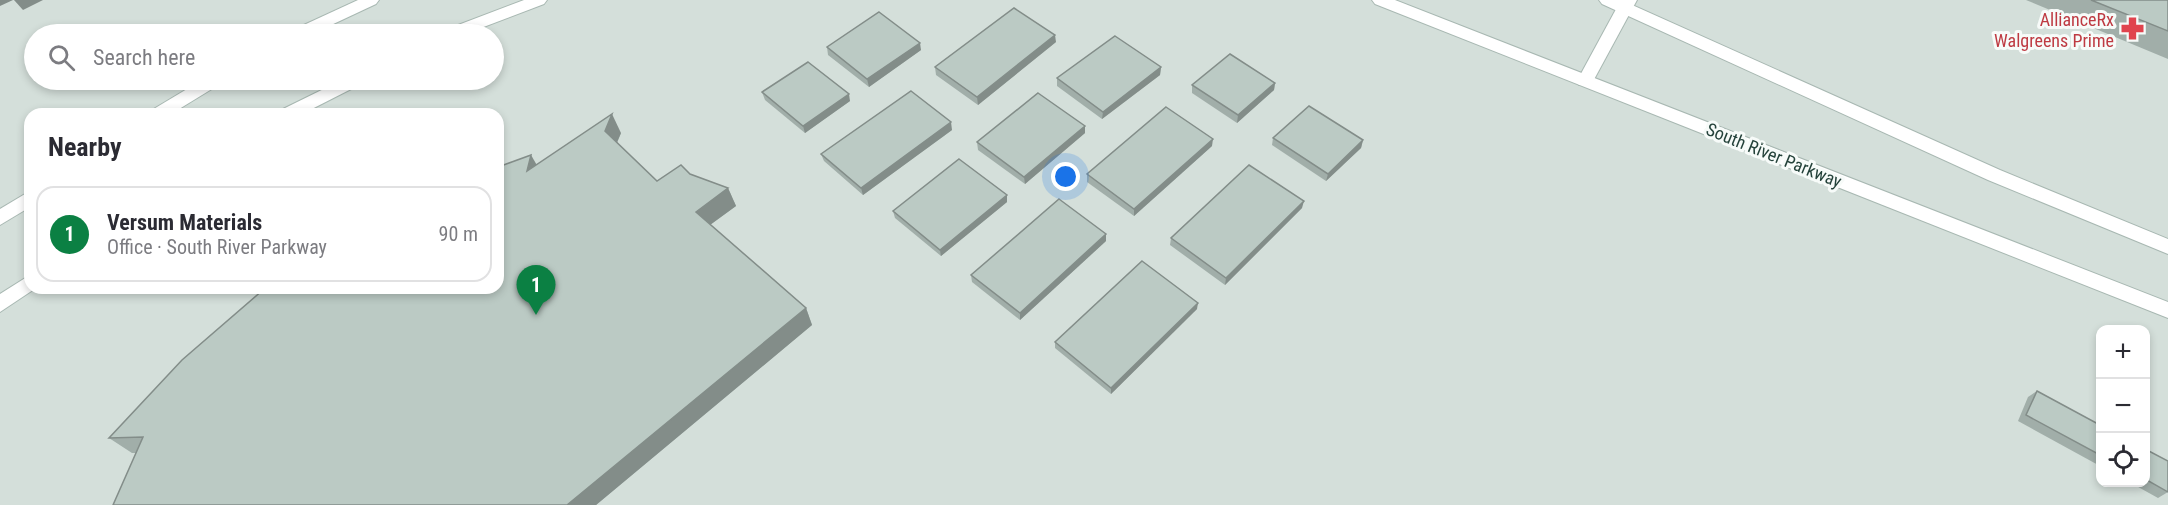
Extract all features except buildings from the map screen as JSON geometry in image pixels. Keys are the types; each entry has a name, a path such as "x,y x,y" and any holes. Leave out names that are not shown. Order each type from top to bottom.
{"street":[{"path":"320,24 371,0"},
{"path":"477,24 539,0"},
{"name":"South River Parkway","path":"1380,0 2168,310"},
{"path":"1585,81 1620,2 1994,175 2168,248"},
{"path":"169,108 198,90"},
{"path":"299,108 335,90"},
{"path":"0,218 24,202"},
{"path":"0,304 24,287"}],"shaded area":[{"path":"0,0 2168,0 2168,505 0,505"}],"place":[{"name":"AllianceRx Walgreens Prime","path":"2132,29"},
{"name":"Versum Materials","path":"536,315"}]}
